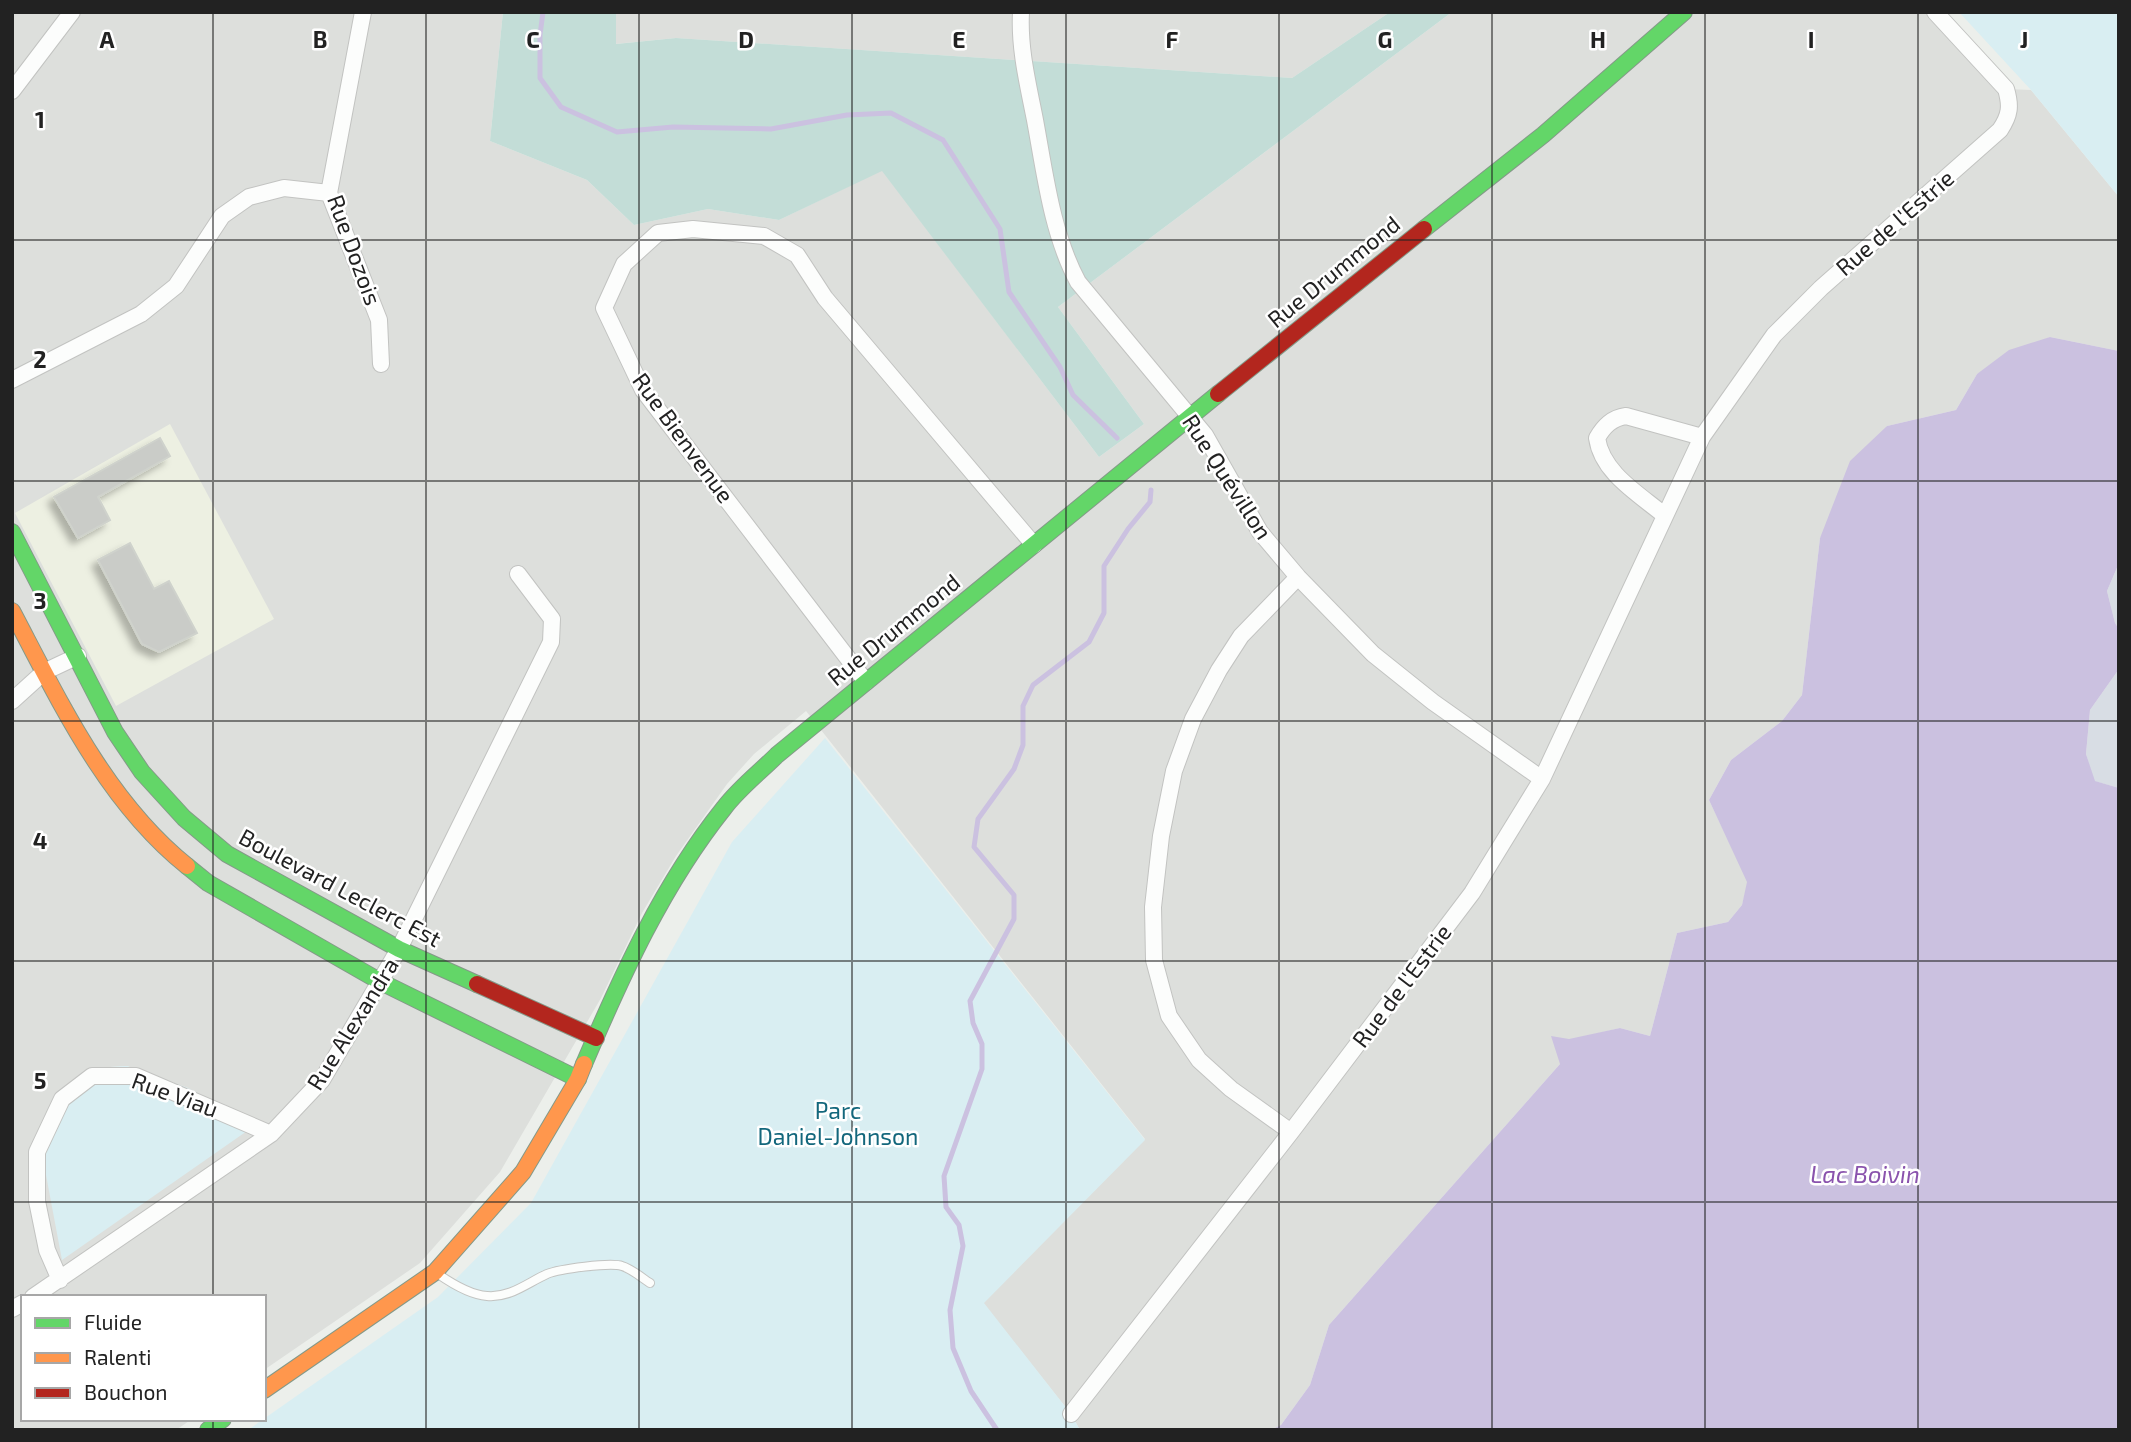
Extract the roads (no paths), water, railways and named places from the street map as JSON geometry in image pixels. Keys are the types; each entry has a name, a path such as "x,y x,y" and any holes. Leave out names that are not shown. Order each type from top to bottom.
{"street":[{"path":"12,92 72,12"},
{"name":"Rue Dozois","path":"363,12 329,193 379,320 381,364"},
{"name":"Rue Quévillon","path":"1021,12 1020,32 1024,62 1040,146 1065,257 1078,282 1205,435 1259,531 1298,577 1373,654 1433,702 1542,779"},
{"name":"Rue Drummond","path":"266,1390 435,1272 523,1172 579,1079 606,1013 683,863 726,805 777,755 1190,417 1543,135 1684,12"},
{"name":"Rue de l'Estrie","path":"1071,1414 1291,1132 1472,893 1542,779 1702,437 1774,335 1821,288 2000,130 2008,117 2011,104 2006,89 1935,12"},
{"path":"12,380 141,314 176,286 222,216 249,197 284,188 329,193"},
{"name":"Rue Bienvenue","path":"866,682 643,390 604,308 624,264 659,233 693,229 764,236 797,255 825,298 1034,545"},
{"path":"1664,515 1610,469 1599,452 1597,438 1609,422 1626,416 1702,437"},
{"name":"Boulevard Leclerc Est","path":"12,532 115,732 142,772 184,818 227,854 399,949 596,1038"},
{"name":"Rue Alexandra","path":"36,1295 271,1134 322,1080 399,949 551,642 552,619 518,574"},
{"path":"1291,1132 1231,1089 1199,1060 1169,1016 1154,960 1153,907 1161,836 1174,771 1193,719 1241,636 1298,577"},
{"path":"12,611 97,763 118,794 160,844 208,883 381,982 579,1079"},
{"path":"12,701 44,672 78,656"},
{"name":"Rue Viau","path":"60,1280 47,1250 37,1201 37,1152 61,1099 92,1076 136,1076 271,1134"}],"lane":[{"path":"435,1272 452,1283 484,1296 515,1292 563,1268 622,1265 650,1283"}],"water":[{"name":"Lac Boivin","path":"2050,337 2119,351 2119,563 2107,591 2119,629 2119,669 2090,710 2086,754 2095,781 2119,788 2119,1430 1271,1430 1281,1425 1310,1385 1329,1325 1560,1064 1551,1036 1569,1039 1620,1028 1650,1036 1677,933 1728,922 1742,905 1747,882 1709,800 1731,760 1782,721 1802,695 1820,538 1850,461 1887,426 1956,410 1977,374 2009,350"}],"waterway":[{"path":"543,12 540,78 561,107 617,132 673,127 771,129 847,115 891,113 943,140 1000,229 1009,292 1060,367 1073,395 1117,438"},
{"path":"997,1430 971,1391 953,1348 950,1310 963,1246 959,1225 946,1207 944,1176 982,1069 982,1044 973,1023 970,1001 1014,919 1014,895 974,847 978,819 1014,769 1023,745 1023,706 1033,685 1089,642 1104,613 1104,566 1128,529 1150,502 1151,490"}],"park label":[{"name":"Parc Daniel-Johnson","path":"838,1124"}]}
